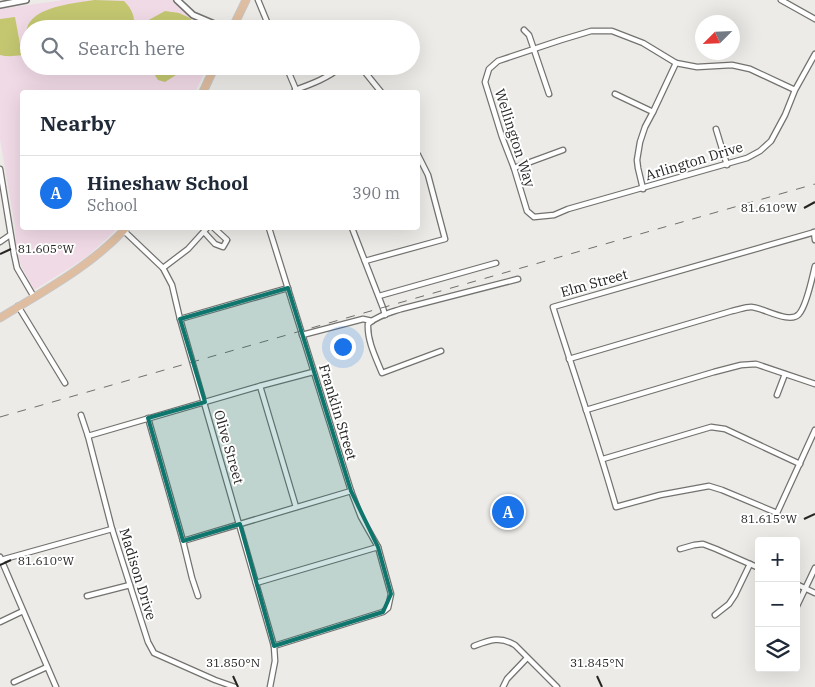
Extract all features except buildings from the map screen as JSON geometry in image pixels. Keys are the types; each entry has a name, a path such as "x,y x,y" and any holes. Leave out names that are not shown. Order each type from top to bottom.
{"main road":[{"path":"236,20 246,0"},
{"path":"204,90 211,75"},
{"path":"0,318 81,267 123,230"}],"street":[{"path":"0,5 26,0"},
{"path":"177,0 187,11 206,20"},
{"path":"258,0 266,20"},
{"path":"781,0 815,20"},
{"path":"524,30 529,35 549,94"},
{"name":"Wellington Way","path":"527,211 485,82 489,69 498,61 591,31 612,31 643,43 676,62 697,67 732,65 750,69 795,90"},
{"name":"Arlington Drive","path":"527,211 534,217 554,215 568,209 726,165 747,158 760,151 771,141 785,115 795,90 815,54"},
{"path":"643,188 637,160 645,127 676,62"},
{"path":"809,66 815,69"},
{"path":"290,75 296,90"},
{"path":"298,90 331,75"},
{"path":"367,75 379,90"},
{"path":"615,94 653,112"},
{"path":"716,129 726,165"},
{"path":"514,168 563,150"},
{"path":"365,261 445,239 428,176 420,159"},
{"path":"0,168 17,268 34,297"},
{"name":"Olive Street","path":"125,230 162,268 172,285 180,319 274,646 275,661 270,687"},
{"path":"162,268 188,249 206,230 215,244 223,247 227,240 216,230"},
{"name":"Franklin Street","path":"270,230 351,491 361,517 378,547 391,594 388,608 383,612 274,646"},
{"path":"353,230 385,315"},
{"path":"814,232 815,240"},
{"name":"Elm Street","path":"800,464 778,513 709,486 660,495 616,507 603,459 553,307 814,232"},
{"path":"0,242 10,235"},
{"path":"379,296 496,263"},
{"path":"569,359 732,311 752,307 788,318 796,317 800,314 806,301 815,266"},
{"path":"441,351 382,373 367,332 368,324 385,315 518,279"},
{"path":"180,319 288,288"},
{"path":"18,306 65,383"},
{"path":"302,334 363,319 372,321"},
{"path":"586,410 741,365 756,364 815,384"},
{"path":"88,436 313,372"},
{"path":"777,395 785,374"},
{"path":"260,386 296,507"},
{"name":"Madison Drive","path":"81,415 112,529 148,642 154,654 236,687"},
{"path":"148,418 198,596"},
{"path":"603,459 711,427 725,429 800,464 815,430"},
{"path":"183,541 351,491"},
{"path":"56,687 0,559 112,529"},
{"path":"680,549 703,544 755,566"},
{"path":"256,584 378,547"},
{"path":"715,615 735,596 750,564"},
{"path":"800,599 815,568"},
{"path":"87,596 130,585"},
{"path":"800,586 815,593"},
{"path":"0,622 23,611"},
{"path":"474,646 502,639 508,641 557,687"},
{"path":"503,687 507,679 527,658"},
{"path":"14,682 48,667"}],"highlighted area":[{"path":"288,288 351,491 378,547 391,594 383,612 274,646 240,524 183,541 148,418 205,402 180,319"}],"shaded area":[{"path":"63,0 172,0 190,16 199,20 20,20 20,75 204,75 196,90 20,90 20,230 116,230 89,255 34,290 21,265 16,247 15,226 0,139 0,9"}],"green space":[{"path":"94,0 124,1 129,7 134,20 32,20 47,10"},
{"path":"165,11 179,13 191,20 149,20"},
{"path":"15,17 20,55 0,55 0,19"},
{"path":"155,75 176,75 165,82 158,80"}],"railway":[{"path":"0,417 815,184"}],"place":[{"name":"Hineshaw School","path":"508,512"}]}
